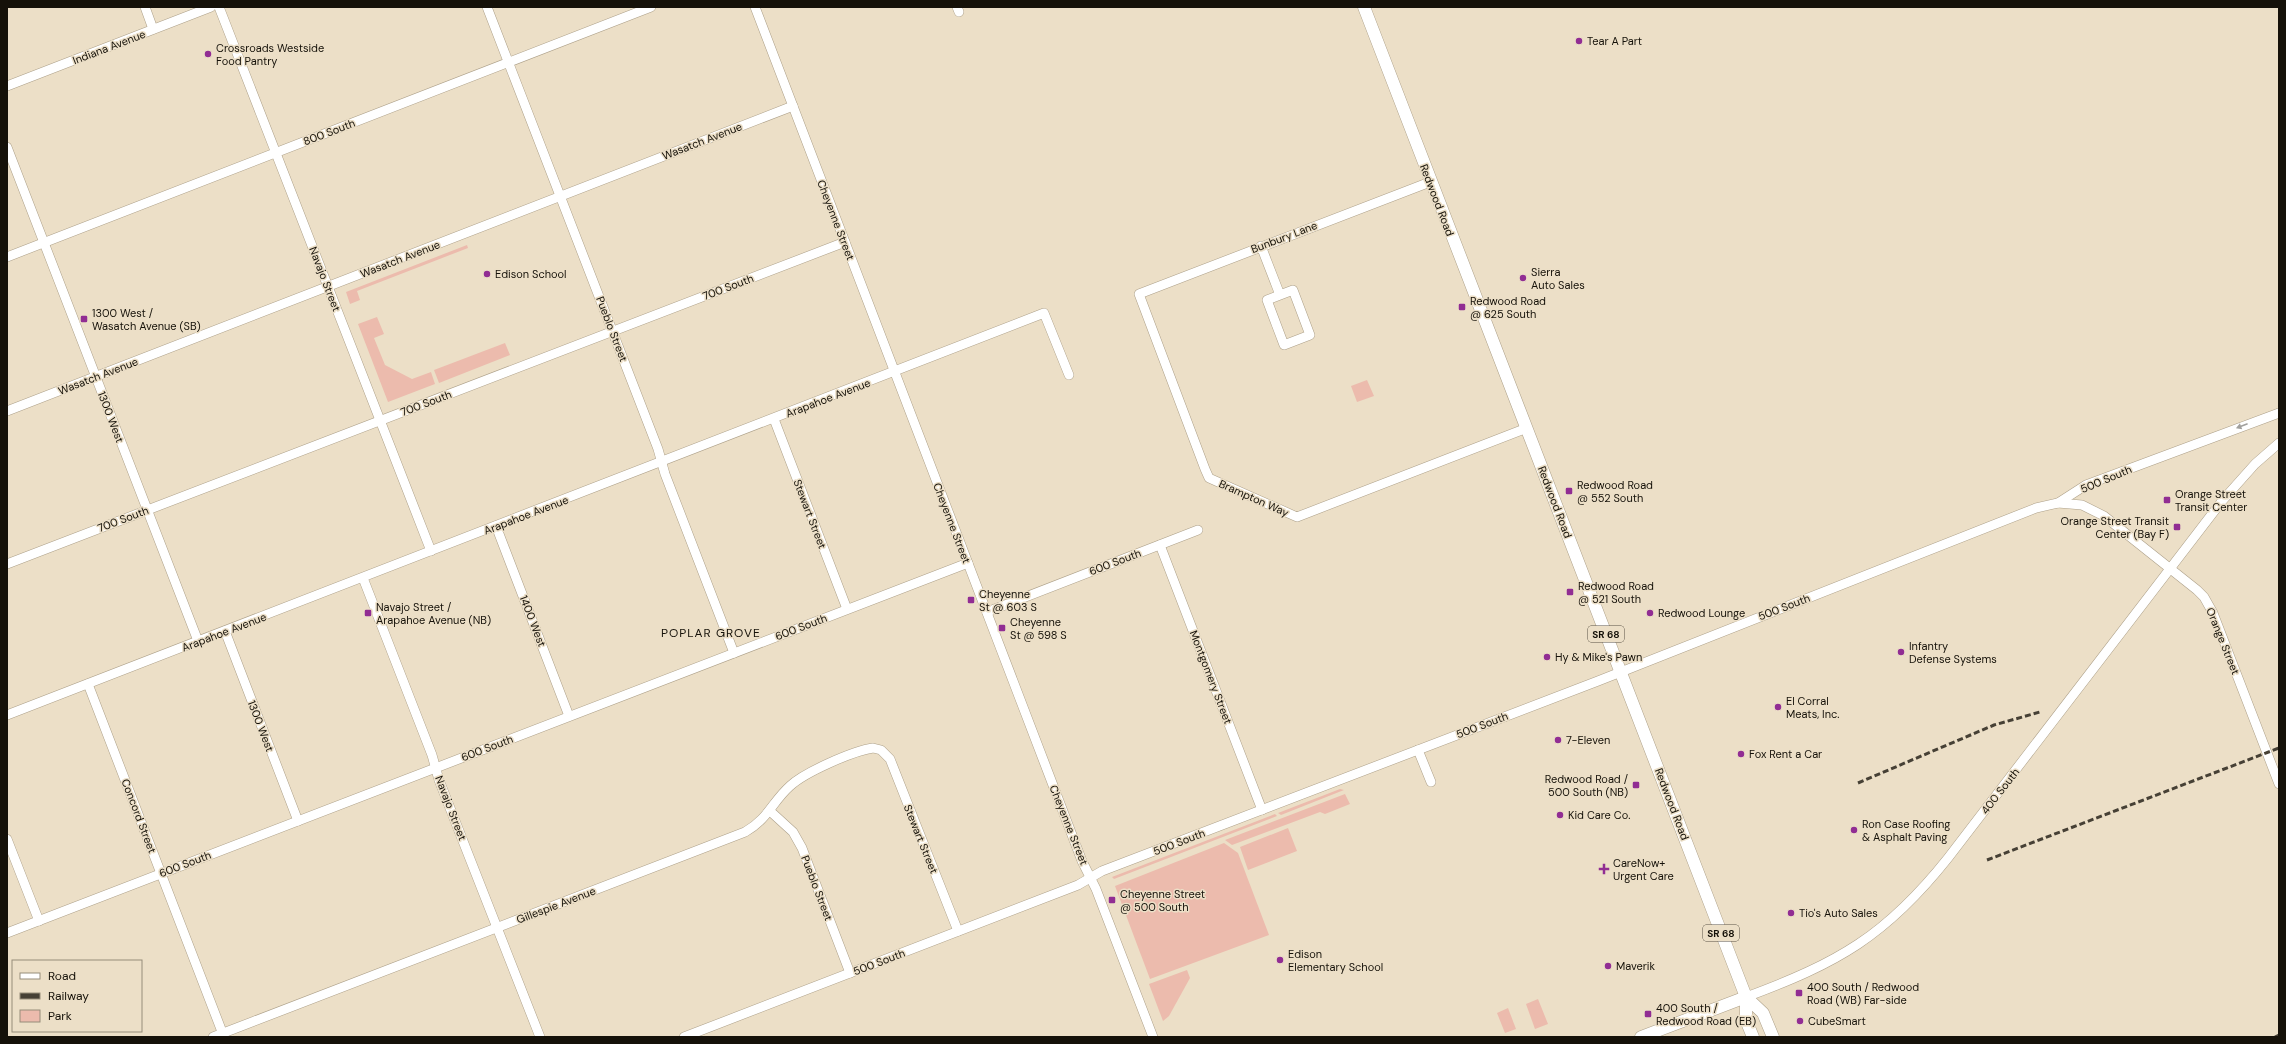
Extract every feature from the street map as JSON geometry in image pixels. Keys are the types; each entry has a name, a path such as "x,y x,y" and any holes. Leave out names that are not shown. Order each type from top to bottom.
{"main road":[{"name":"Redwood Road","path":"1364,7 1430,182 1527,428 1746,996 1746,1020 1753,1037"},
{"name":"Redwood Road","path":"1746,996 1763,1013 1773,1037"},
{"name":"400 South","path":"1641,1037 1746,996"}],"street":[{"path":"145,7 154,29"},
{"name":"Indiana Avenue","path":"7,86 211,7"},
{"name":"Navajo Street","path":"220,7 431,552"},
{"name":"Pueblo Street","path":"487,7 734,653"},
{"name":"800 South","path":"7,257 651,7"},
{"name":"Cheyenne Street","path":"754,7 1079,854 1091,877 1154,1037"},
{"name":"Wasatch Avenue","path":"7,411 793,106"},
{"name":"1300 West","path":"7,147 198,642"},
{"name":"Bunbury Lane","path":"1138,294 1430,182"},
{"name":"700 South","path":"7,564 845,242"},
{"path":"1261,246 1280,295"},
{"path":"1293,290 1310,335 1284,345 1267,300 1280,295 1293,290"},
{"name":"Brampton Way","path":"1138,294 1209,478 1297,517 1527,428"},
{"name":"Arapahoe Avenue","path":"7,715 431,552 1044,313 1069,375"},
{"name":"500 South","path":"684,1037 1078,885 1091,877 1621,672 2036,508 2058,503 2086,485 2279,413"},
{"name":"Stewart Street","path":"774,419 847,609"},
{"name":"400 South","path":"1746,996 1807,973 1842,956 1878,932 1912,901 2024,760 2170,567 2232,489 2255,464 2279,443"},
{"name":"Orange Street","path":"2058,503 2082,505 2094,510 2170,567 2197,590 2209,605 2279,784"},
{"name":"1400 West","path":"496,526 569,716"},
{"name":"600 South","path":"986,612 1198,530"},
{"name":"Montgomery Street","path":"1160,545 1262,810"},
{"name":"600 South","path":"7,933 968,563"},
{"name":"Navajo Street","path":"363,578 540,1037"},
{"name":"1300 West","path":"225,631 298,821"},
{"name":"Concord Street","path":"88,684 223,1035"},
{"name":"Gillespie Avenue","path":"213,1037 223,1035 740,834 756,825 770,811 789,786 805,775 869,749 881,750"},
{"name":"Stewart Street","path":"881,750 890,759 958,931"},
{"path":"1418,750 1431,782"},
{"name":"Pueblo Street","path":"770,811 786,825 798,841 850,973"},
{"path":"7,839 39,921"}],"green space":[{"path":"467,245 468,248 357,291 360,300 350,304 346,292"},
{"path":"377,317 384,334 374,338 385,365 412,379 431,372 435,384 388,402 358,324"},
{"path":"505,343 510,355 439,383 434,370"},
{"path":"1367,380 1374,396 1357,402 1351,386"},
{"path":"1340,789 1344,790 1281,815 1278,813"},
{"path":"1345,794 1350,804 1325,814 1320,812 1232,845 1225,840"},
{"path":"1275,814 1277,816 1114,879 1112,877"},
{"path":"1288,828 1297,851 1248,870 1240,847"},
{"path":"1224,843 1238,853 1269,935 1150,979 1115,886"},
{"path":"1187,970 1190,978 1169,1016 1163,1021 1149,984"},
{"path":"1538,999 1548,1024 1535,1029 1526,1004"},
{"path":"1508,1008 1516,1029 1505,1033 1497,1013"}],"railway":[{"path":"1858,783 1994,725 2040,712"},
{"path":"1987,860 2279,748"},
{"path":"2275,1037 2279,1035"}],"place":[{"name":"Tear A Part","path":"1579,41"},
{"name":"Crossroads Westside Food Pantry","path":"208,54"},
{"name":"Edison School","path":"487,274"},
{"name":"Sierra Auto Sales","path":"1523,278"},
{"name":"Redwood Road @ 625 South","path":"1462,307"},
{"name":"1300 West / Wasatch Avenue (SB)","path":"84,319"},
{"name":"Redwood Road @ 552 South","path":"1569,491"},
{"name":"Orange Street Transit Center","path":"2167,500"},
{"name":"Orange Street Transit Center (Bay F)","path":"2177,527"},
{"name":"Redwood Road @ 521 South","path":"1570,592"},
{"name":"Cheyenne St @ 603 S","path":"971,600"},
{"name":"Navajo Street / Arapahoe Avenue (NB)","path":"368,613"},
{"name":"Redwood Lounge","path":"1650,613"},
{"name":"Cheyenne St @ 598 S","path":"1002,628"},
{"name":"Infantry Defense Systems","path":"1901,652"},
{"name":"Hy & Mike's Pawn","path":"1547,657"},
{"name":"El Corral Meats, Inc.","path":"1778,707"},
{"name":"7-Eleven","path":"1558,740"},
{"name":"Fox Rent a Car","path":"1741,754"},
{"name":"Redwood Road / 500 South (NB)","path":"1636,785"},
{"name":"Kid Care Co.","path":"1560,815"},
{"name":"Ron Case Roofing & Asphalt Paving","path":"1854,830"},
{"name":"CareNow+ Urgent Care","path":"1604,869"},
{"name":"Cheyenne Street @ 500 South","path":"1112,900"},
{"name":"Tio's Auto Sales","path":"1791,913"},
{"name":"Edison Elementary School","path":"1280,960"},
{"name":"Maverik","path":"1608,966"},
{"name":"400 South / Redwood Road (WB) Far-side","path":"1799,993"},
{"name":"400 South / Redwood Road (EB)","path":"1648,1014"},
{"name":"CubeSmart","path":"1800,1021"}],"district":[{"name":"POPLAR GROVE","path":"711,633"}]}
